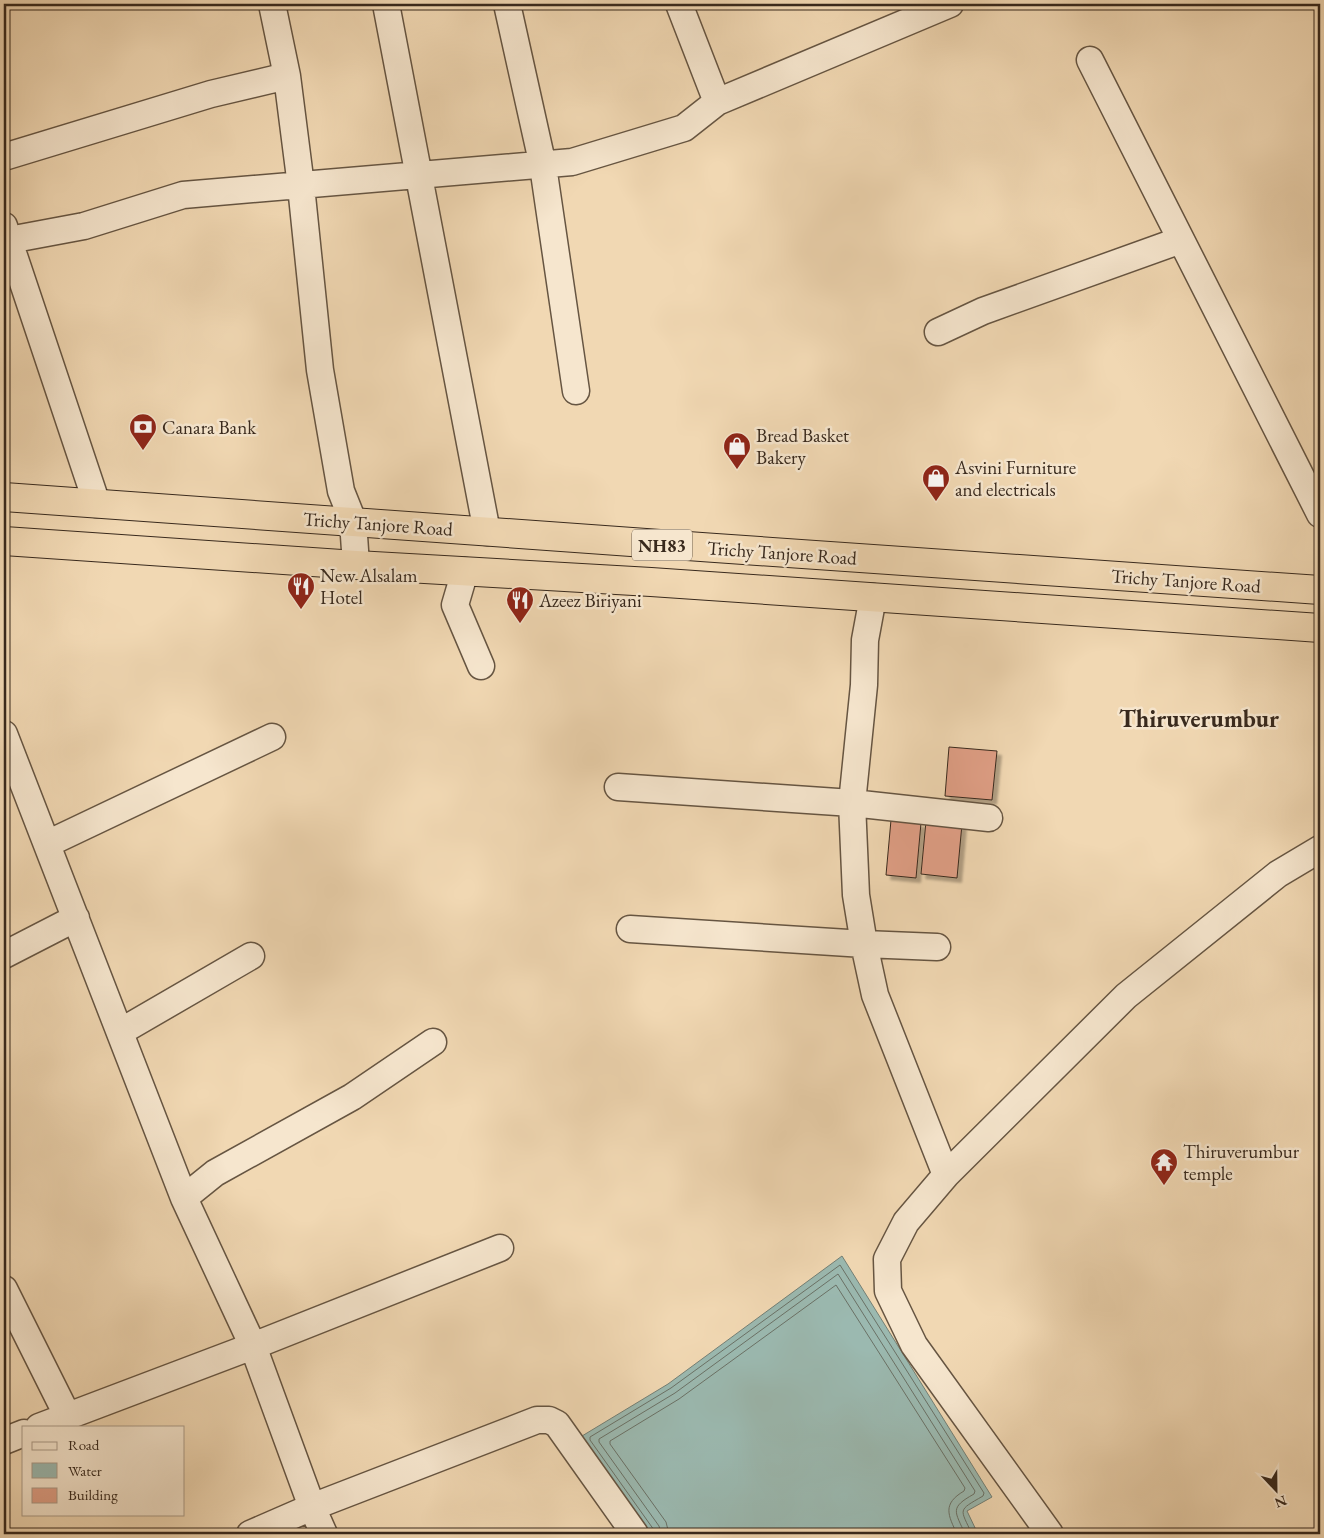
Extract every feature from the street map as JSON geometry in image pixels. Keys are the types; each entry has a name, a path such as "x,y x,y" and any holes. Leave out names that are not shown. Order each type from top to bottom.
{"highway":[{"name":"Trichy Tanjore Road","path":"4,497 1320,590"},
{"name":"Trichy Tanjore Road","path":"4,541 1320,628"}],"street":[{"path":"272,4 287,76 301,186 320,370 341,491 353,521 356,565"},
{"path":"386,4 487,532"},
{"path":"507,4 543,166 576,390"},
{"path":"679,4 717,102"},
{"path":"97,504 6,233 84,226 182,195 543,166 572,162 684,128 717,102 950,4"},
{"path":"1090,60 1320,514"},
{"path":"4,157 212,94 287,76"},
{"path":"938,332 983,311 1181,240"},
{"path":"465,571 455,605 481,666"},
{"path":"873,597 865,640 864,685 852,803 856,895 874,995 946,1174"},
{"path":"4,734 184,1198 253,1346 312,1507 324,1534"},
{"path":"46,844 272,737"},
{"path":"618,787 852,803 989,818"},
{"path":"1050,1534 914,1345 888,1291 888,1260 891,1252 906,1222 946,1174 1126,996 1278,874 1320,849"},
{"path":"4,956 76,918"},
{"path":"630,929 937,947"},
{"path":"120,1032 251,956"},
{"path":"184,1198 215,1173 352,1097 433,1042"},
{"path":"41,1426 253,1346 500,1248"},
{"path":"4,1289 67,1415"},
{"path":"250,1534 312,1507 537,1420 549,1420 557,1424 635,1534"},
{"path":"4,1441 22,1434"}],"water":[{"path":"842,1256 992,1497 967,1511 978,1534 651,1534 582,1436 668,1384"}],"building":[{"path":"949,747 997,751 992,800 945,796"},
{"path":"891,820 921,823 916,878 886,875"},
{"path":"926,821 962,824 957,878 921,874"}],"place":[{"name":"Canara Bank","path":"143,451"},
{"name":"Bread Basket Bakery","path":"737,470"},
{"name":"Asvini Furniture and electricals","path":"936,502"},
{"name":"New Alsalam Hotel","path":"301,610"},
{"name":"Azeez Biriyani","path":"520,624"},
{"name":"Thiruverumbur temple","path":"1164,1186"}],"district":[{"name":"Thiruverumbur","path":"1199,718"}]}
